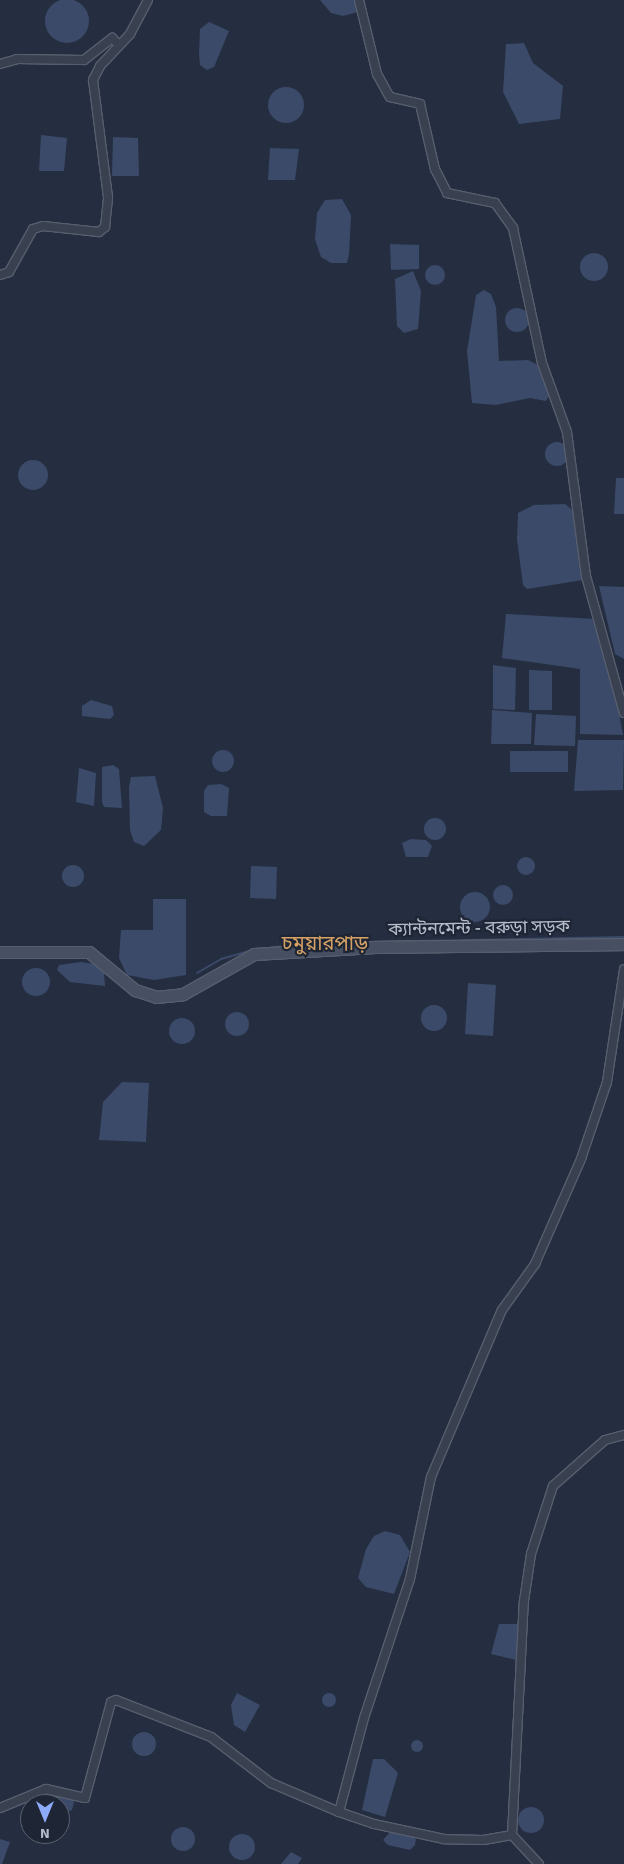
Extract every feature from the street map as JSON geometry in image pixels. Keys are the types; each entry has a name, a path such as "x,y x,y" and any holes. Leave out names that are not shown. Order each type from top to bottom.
{"main road":[{"name":"ক্যান্টনমেন্ট - বরুড়া সড়ক","path":"0,952 89,952 135,990 156,996 183,994 254,954 375,947 624,944"}],"street":[{"path":"0,276 9,272 33,229 43,226 98,232 106,227 108,197 93,80 119,45 148,0"},
{"path":"359,0 377,74 390,97 420,104 434,169 446,193 495,203 513,228 542,363 567,432 586,576 624,713"},
{"path":"0,64 17,59 84,60 112,38 119,45"},
{"path":"339,1812 364,1718 410,1579 431,1477 502,1310 535,1264 581,1159 607,1082 624,969"},
{"path":"539,1864 512,1835 524,1601 531,1554 553,1486 605,1440 624,1435"},
{"path":"0,1808 46,1789 85,1798 111,1702 116,1700 211,1736 271,1783 339,1812 374,1824 444,1839 483,1840 512,1835"}],"water":[{"path":"67,-1 79,3 85,9 89,21 85,33 79,39 67,43 55,39 49,33 45,21 49,9 55,3"},
{"path":"320,0 357,0 358,12 343,16 331,13"},
{"path":"209,22 229,31 214,67 207,70 200,65 200,29"},
{"path":"524,43 533,63 563,86 560,119 519,124 503,92 506,44"},
{"path":"286,87 293,88 299,92 303,98 303,112 299,118 293,122 286,123 279,122 273,118 269,112 268,105 269,98 273,92 279,88"},
{"path":"41,135 67,138 64,171 39,171"},
{"path":"113,137 138,138 139,176 112,176"},
{"path":"270,148 299,149 295,180 268,180"},
{"path":"342,199 351,215 349,254 347,263 331,263 321,257 315,239 317,213 325,200"},
{"path":"390,244 419,245 419,269 391,270"},
{"path":"594,253 604,257 608,267 604,277 594,281 584,277 580,267 584,257"},
{"path":"435,265 442,268 445,275 442,282 435,285 428,282 425,275 428,268"},
{"path":"413,271 421,291 418,329 404,333 397,326 395,279"},
{"path":"484,290 491,294 496,307 499,361 528,360 542,367 549,396 546,401 530,398 496,405 472,403 467,351 476,295"},
{"path":"517,308 522,309 528,315 528,325 522,331 517,332 512,331 506,325 505,320 506,315 512,309"},
{"path":"557,442 566,445 569,454 566,463 557,466 548,463 545,454 548,445"},
{"path":"33,460 43,465 48,475 43,485 33,490 23,485 18,475 23,465"},
{"path":"616,478 624,478 624,514 614,514"},
{"path":"565,504 574,511 583,580 527,589 523,585 517,539 518,513 534,505"},
{"path":"599,586 624,587 624,659 615,654"},
{"path":"506,614 595,619 610,664 623,735 580,734 580,669 502,658"},
{"path":"493,665 516,668 515,710 493,709"},
{"path":"529,670 552,671 552,710 529,710"},
{"path":"91,700 112,706 114,715 110,719 82,716 82,706"},
{"path":"492,710 532,713 531,744 491,744"},
{"path":"536,714 576,716 575,746 534,745"},
{"path":"578,740 624,740 623,790 574,791"},
{"path":"219,750 227,750 234,757 234,765 227,772 219,772 212,765 212,757"},
{"path":"510,751 568,751 568,772 510,772"},
{"path":"113,765 119,769 122,808 104,807 102,802 102,767"},
{"path":"79,768 96,773 94,806 76,802"},
{"path":"155,776 163,808 161,830 144,846 134,842 130,830 129,787 131,777"},
{"path":"221,784 229,788 227,816 211,816 204,812 204,791 208,785"},
{"path":"435,818 445,825 446,829 439,839 435,840 425,833 424,829 431,819"},
{"path":"411,839 426,840 432,846 428,857 406,857 402,843"},
{"path":"526,857 532,860 535,866 532,872 526,875 520,872 517,866 520,860"},
{"path":"73,865 81,868 84,876 81,884 73,887 65,884 62,876 65,868"},
{"path":"251,866 277,867 276,899 250,898"},
{"path":"503,885 510,888 513,895 510,902 503,905 496,902 493,895 496,888"},
{"path":"475,892 486,896 490,907 486,918 475,922 464,918 460,907 464,896"},
{"path":"153,899 186,899 186,975 154,980 127,975 119,958 121,930 153,930"},
{"path":"81,962 95,964 104,973 105,986 70,982 57,970 59,965"},
{"path":"36,968 46,972 50,982 46,992 36,996 26,992 22,982 26,972"},
{"path":"468,983 496,985 493,1036 465,1034"},
{"path":"434,1005 443,1009 447,1018 443,1027 434,1031 425,1027 421,1018 425,1009"},
{"path":"237,1012 242,1013 248,1019 248,1029 242,1035 237,1036 232,1035 226,1029 225,1024 226,1019 232,1013"},
{"path":"182,1018 191,1022 195,1031 191,1040 182,1044 173,1040 169,1031 173,1022"},
{"path":"122,1082 149,1083 146,1142 99,1140 103,1102"},
{"path":"385,1531 400,1535 410,1552 394,1594 366,1587 358,1578 366,1549 374,1536"},
{"path":"499,1624 517,1624 520,1642 516,1660 491,1654"},
{"path":"237,1693 260,1705 245,1732 234,1725 231,1705"},
{"path":"329,1693 334,1695 336,1700 334,1705 329,1707 324,1705 322,1700 324,1695"},
{"path":"144,1732 149,1733 155,1739 155,1749 149,1755 144,1756 139,1755 133,1749 132,1744 133,1739 139,1733"},
{"path":"415,1740 419,1740 423,1746 419,1752 415,1752 411,1748 411,1744"},
{"path":"373,1759 384,1759 398,1773 385,1817 362,1810"},
{"path":"70,1798 74,1802 70,1811"},
{"path":"531,1807 540,1811 544,1820 540,1829 531,1833 522,1829 518,1820 522,1811"},
{"path":"183,1827 192,1830 195,1839 192,1848 183,1851 174,1848 171,1839 174,1830"},
{"path":"390,1832 411,1836 416,1839 415,1845 410,1850 388,1845 383,1840"},
{"path":"242,1834 251,1838 255,1847 251,1856 242,1860 233,1856 229,1847 233,1838"},
{"path":"0,1839 10,1842 2,1864 0,1864"},
{"path":"291,1852 302,1858 298,1864 281,1864"}],"waterway":[{"path":"363,942 624,937"},
{"path":"271,947 301,946"},
{"path":"197,973 221,959 252,950"}],"district":[{"name":"চমুয়ারপাড়","path":"325,943"}]}
